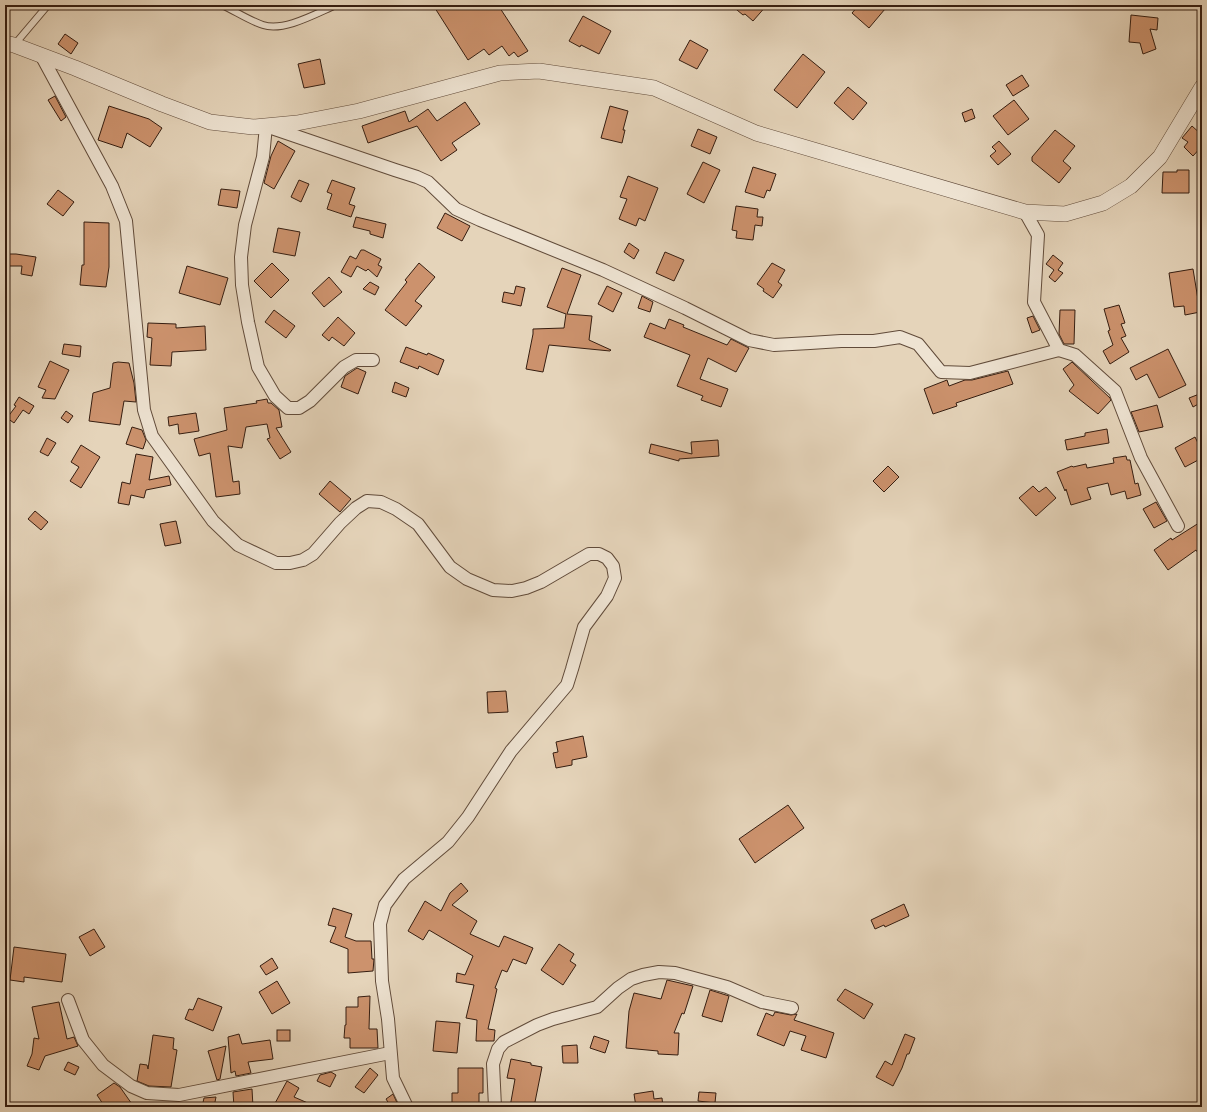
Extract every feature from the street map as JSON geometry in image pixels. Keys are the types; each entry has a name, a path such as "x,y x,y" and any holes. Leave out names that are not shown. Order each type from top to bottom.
{"street":[{"path":"9,44 41,55 210,122 253,126 297,123 359,111 500,73 539,71 654,88 756,133 1025,212 1065,214 1103,203 1131,186 1160,157 1202,87"},
{"path":"41,55 112,186 126,221 144,410 152,436 213,521 238,545 276,563 290,563 303,560 313,554 356,508 367,501 381,502 396,509 418,524 450,568 467,579 493,590 512,591 526,588 541,582 589,554 599,554 607,558 613,566 615,578 607,596 584,627 567,685 511,751 468,817 448,842 404,879 385,905 380,924 382,980 388,1019 393,1078 407,1107"},
{"path":"266,126 417,177 428,182 456,209 603,270 749,340 774,344 810,344 841,341 874,341 900,338 918,344 941,372 970,373 1059,350 1075,355 1115,391 1141,458 1178,526"},
{"path":"266,126 263,157 244,225 241,257 242,285 258,367 275,396 288,408 299,408 310,402 344,367 356,360 373,360"},
{"path":"1025,212 1038,235 1034,302 1059,350"},
{"path":"495,1107 493,1064 498,1049 504,1042 542,1023 596,1007 631,979 643,975 659,972 676,973 727,987 762,1002 792,1008"},
{"path":"68,1000 83,1040 103,1065 131,1086 147,1093 179,1095 390,1053"}],"lane":[{"path":"9,44 48,5"},
{"path":"222,5 264,26 278,27 298,22 336,5"}],"building":[{"path":"433,5 498,5 528,51 518,57 514,52 509,56 502,46 489,55 484,49 468,60"},
{"path":"731,5 767,5 753,21"},
{"path":"859,5 880,5 885,9 869,28 852,13"},
{"path":"1131,15 1158,18 1157,30 1150,29 1156,49 1143,54 1140,43 1129,42"},
{"path":"583,16 611,31 599,54 569,41"},
{"path":"65,34 78,43 71,54 58,44"},
{"path":"690,40 708,50 697,69 679,60"},
{"path":"803,54 825,72 797,108 774,90"},
{"path":"320,59 325,84 304,88 298,64"},
{"path":"1022,75 1029,86 1013,96 1006,85"},
{"path":"848,87 867,103 853,120 834,103"},
{"path":"55,96 66,117 61,121 48,100"},
{"path":"1014,100 1029,119 1008,135 993,116"},
{"path":"465,102 480,124 452,143 457,150 441,161 417,126 368,143 362,126 405,111 409,122 428,109 437,121"},
{"path":"109,106 149,119 162,128 150,147 127,133 122,148 98,140"},
{"path":"610,106 628,111 623,130 625,130 622,143 601,138"},
{"path":"972,109 975,118 965,122 962,113"},
{"path":"1192,126 1202,135 1202,146 1193,156 1184,147 1188,142 1182,138"},
{"path":"698,129 717,137 710,154 691,146"},
{"path":"1055,130 1075,146 1063,161 1071,168 1059,183 1032,161 1032,157"},
{"path":"278,141 295,151 274,189 264,183 271,156"},
{"path":"999,141 1011,154 998,165 990,156 996,151 992,147"},
{"path":"703,162 720,170 704,203 687,194"},
{"path":"753,167 776,174 770,191 767,190 764,198 745,192"},
{"path":"1177,170 1189,170 1189,193 1162,193 1163,172 1177,172"},
{"path":"628,176 658,188 645,221 639,218 636,226 619,219 627,199 620,197"},
{"path":"299,180 309,184 301,202 291,197"},
{"path":"332,180 355,188 349,204 355,206 351,217 327,209 332,194 327,192"},
{"path":"221,189 240,191 237,208 218,205"},
{"path":"58,190 74,202 63,216 47,204"},
{"path":"736,206 758,209 757,217 763,217 762,226 755,225 753,240 736,238 737,231 732,230"},
{"path":"445,213 470,226 462,241 437,228"},
{"path":"356,217 386,224 383,238 370,234 370,231 353,227"},
{"path":"84,222 109,223 109,267 106,287 80,285 82,265 84,265"},
{"path":"278,228 300,232 295,256 273,252"},
{"path":"629,243 639,250 634,259 624,252"},
{"path":"361,250 364,250 381,259 378,265 382,267 377,277 368,269 366,271 357,266 351,277 341,272 350,256 356,259"},
{"path":"665,252 684,260 674,281 656,273"},
{"path":"6,254 36,257 32,276 21,274 22,266 6,266"},
{"path":"1053,255 1063,263 1058,270 1063,273 1055,282 1049,277 1054,270 1046,264"},
{"path":"272,263 289,280 271,298 254,281"},
{"path":"419,263 435,277 415,301 422,306 406,326 385,310 407,282 405,280"},
{"path":"772,263 785,270 778,282 782,285 773,298 763,291 764,289 757,284"},
{"path":"187,266 228,278 220,305 179,293"},
{"path":"562,268 581,275 567,314 592,316 589,340 611,350 549,345 543,372 526,369 533,329 564,328 566,314 547,307"},
{"path":"1193,269 1200,312 1185,315 1184,306 1174,307 1169,273"},
{"path":"329,277 342,292 324,307 312,293"},
{"path":"370,282 379,287 375,295 363,289"},
{"path":"516,286 525,288 521,306 502,302 504,292 514,294"},
{"path":"607,286 622,293 613,312 598,304"},
{"path":"642,296 653,302 650,312 638,308"},
{"path":"1119,305 1125,323 1121,324 1126,336 1121,338 1129,352 1110,364 1103,351 1113,345 1108,331 1110,330 1104,309"},
{"path":"274,310 295,326 286,338 265,322"},
{"path":"1060,310 1075,310 1074,344 1064,344 1059,334"},
{"path":"1033,316 1040,330 1032,333 1027,318"},
{"path":"338,317 355,333 344,346 332,337 329,341 322,335"},
{"path":"669,319 684,325 683,327 727,345 731,339 749,348 736,372 708,358 700,379 728,389 721,407 701,400 703,396 677,386 690,355 644,337 650,323 665,329"},
{"path":"148,323 176,324 176,328 205,326 206,350 172,352 171,366 150,365 152,338 147,337"},
{"path":"64,344 81,346 80,357 62,354"},
{"path":"406,347 427,355 428,353 444,360 438,375 419,366 418,369 400,362"},
{"path":"1168,349 1186,385 1159,398 1147,374 1136,380 1130,368"},
{"path":"50,361 69,370 55,399 42,398 46,390 38,387"},
{"path":"1072,362 1111,400 1098,414 1069,391 1074,385 1063,369"},
{"path":"113,363 129,363 134,383 136,402 124,401 120,425 89,421 93,393 110,388"},
{"path":"357,368 366,372 358,394 341,387 345,376"},
{"path":"1008,371 1013,384 956,403 957,406 933,414 924,389 947,380 949,386 965,380 972,380"},
{"path":"395,382 409,388 406,397 392,392"},
{"path":"1202,393 1202,402 1193,407 1189,398"},
{"path":"19,397 34,406 29,414 23,410 14,423 7,418 16,406 14,405"},
{"path":"267,399 268,403 271,403 279,410 282,427 276,428 291,452 280,459 267,439 270,438 267,424 246,427 242,448 228,446 233,482 239,481 240,494 216,497 210,453 199,456 194,439 227,430 224,408 257,403 256,401"},
{"path":"1157,405 1163,427 1139,432 1131,412"},
{"path":"66,411 73,416 68,423 61,418"},
{"path":"196,413 199,431 179,434 178,424 169,426 168,417"},
{"path":"132,427 142,430 146,440 143,449 126,444"},
{"path":"1107,429 1109,443 1067,450 1065,440 1085,436 1085,433"},
{"path":"1195,437 1202,451 1202,458 1185,467 1175,448"},
{"path":"47,438 56,443 48,456 40,452"},
{"path":"718,440 719,456 679,459 679,461 649,453 651,444 692,454 691,442"},
{"path":"81,445 100,457 81,488 70,481 79,467 71,462"},
{"path":"136,454 153,457 149,480 169,476 171,485 146,490 144,498 131,495 129,505 118,503 122,482 130,484"},
{"path":"1126,456 1127,460 1130,460 1135,484 1138,483 1141,495 1127,499 1125,491 1111,495 1108,483 1087,488 1091,499 1071,505 1066,489 1065,491 1057,472 1072,466 1086,464 1087,468 1114,463 1113,458"},
{"path":"888,466 899,477 884,492 873,481"},
{"path":"330,481 351,499 340,512 319,494"},
{"path":"1033,486 1039,492 1046,487 1056,498 1036,516 1019,498"},
{"path":"1156,502 1167,521 1154,528 1143,509"},
{"path":"35,511 48,522 41,530 28,519"},
{"path":"176,521 181,543 165,546 160,524"},
{"path":"1202,521 1202,559 1196,550 1168,570 1154,550 1171,538 1172,540"},
{"path":"506,691 508,712 488,713 487,692"},
{"path":"583,736 587,757 572,760 572,765 556,768 553,753 558,752 556,742"},
{"path":"788,805 804,828 755,863 739,839"},
{"path":"461,883 468,891 452,905 477,921 470,934 499,947 504,936 533,948 526,964 513,959 507,972 502,970 495,988 497,989 488,1029 495,1030 494,1041 476,1041 477,1020 466,1018 474,985 456,982 457,973 465,975 473,956 429,930 423,940 408,931 425,901 441,911 450,893"},
{"path":"904,904 909,916 885,927 884,925 875,929 871,920"},
{"path":"333,908 352,914 345,937 356,941 371,941 372,959 374,959 373,971 348,973 348,949 330,942 336,927 328,925"},
{"path":"94,929 105,947 90,956 79,937"},
{"path":"559,944 574,954 570,961 576,965 563,985 541,970"},
{"path":"14,947 66,954 62,982 24,977 24,982 10,980"},
{"path":"272,958 278,968 266,975 260,966"},
{"path":"667,980 693,986 684,1014 682,1013 674,1033 679,1033 678,1055 658,1054 658,1051 626,1048 629,1011 634,993 661,999"},
{"path":"277,981 290,1003 272,1014 259,992"},
{"path":"845,989 873,1004 864,1019 837,1000"},
{"path":"710,990 729,996 722,1022 702,1016"},
{"path":"370,996 369,1029 377,1029 378,1048 350,1048 350,1038 344,1038 346,1007 358,1007 358,997"},
{"path":"198,998 222,1007 213,1031 185,1019 189,1009 193,1010"},
{"path":"59,1002 67,1039 74,1037 78,1046 45,1056 39,1070 27,1066 32,1054 34,1038 39,1039 32,1007"},
{"path":"775,1012 791,1015 797,1014 794,1020 834,1033 826,1058 801,1050 806,1036 790,1031 784,1046 757,1035 766,1013 773,1016"},
{"path":"436,1021 460,1023 457,1053 433,1051"},
{"path":"277,1030 290,1030 290,1041 277,1041"},
{"path":"239,1034 242,1044 270,1040 273,1059 248,1062 251,1073 236,1076 235,1071 231,1073 228,1037"},
{"path":"905,1034 915,1038 909,1054 907,1054 893,1086 876,1077 885,1061 892,1065"},
{"path":"153,1035 174,1038 173,1049 177,1050 171,1087 149,1086 137,1081 140,1064 147,1065 148,1069"},
{"path":"594,1036 609,1041 605,1053 590,1048"},
{"path":"577,1045 578,1063 563,1063 562,1046"},
{"path":"226,1046 220,1079 217,1080 208,1051"},
{"path":"511,1059 542,1067 534,1107 510,1107 515,1079 507,1078"},
{"path":"68,1062 79,1067 75,1075 64,1070"},
{"path":"370,1068 378,1075 364,1093 355,1087"},
{"path":"458,1068 483,1068 483,1093 479,1093 479,1107 452,1107 452,1093 458,1093"},
{"path":"331,1072 336,1075 330,1087 317,1081 320,1075"},
{"path":"287,1081 299,1088 294,1097 317,1107 273,1107"},
{"path":"114,1083 120,1087 134,1107 105,1107 97,1095"},
{"path":"252,1089 253,1107 234,1107 233,1092"},
{"path":"653,1091 654,1099 662,1098 663,1107 636,1107 634,1094"},
{"path":"699,1092 716,1093 715,1103 698,1101"},
{"path":"393,1094 399,1107 391,1107 386,1099"},
{"path":"216,1097 214,1107 202,1107 204,1098"}]}
